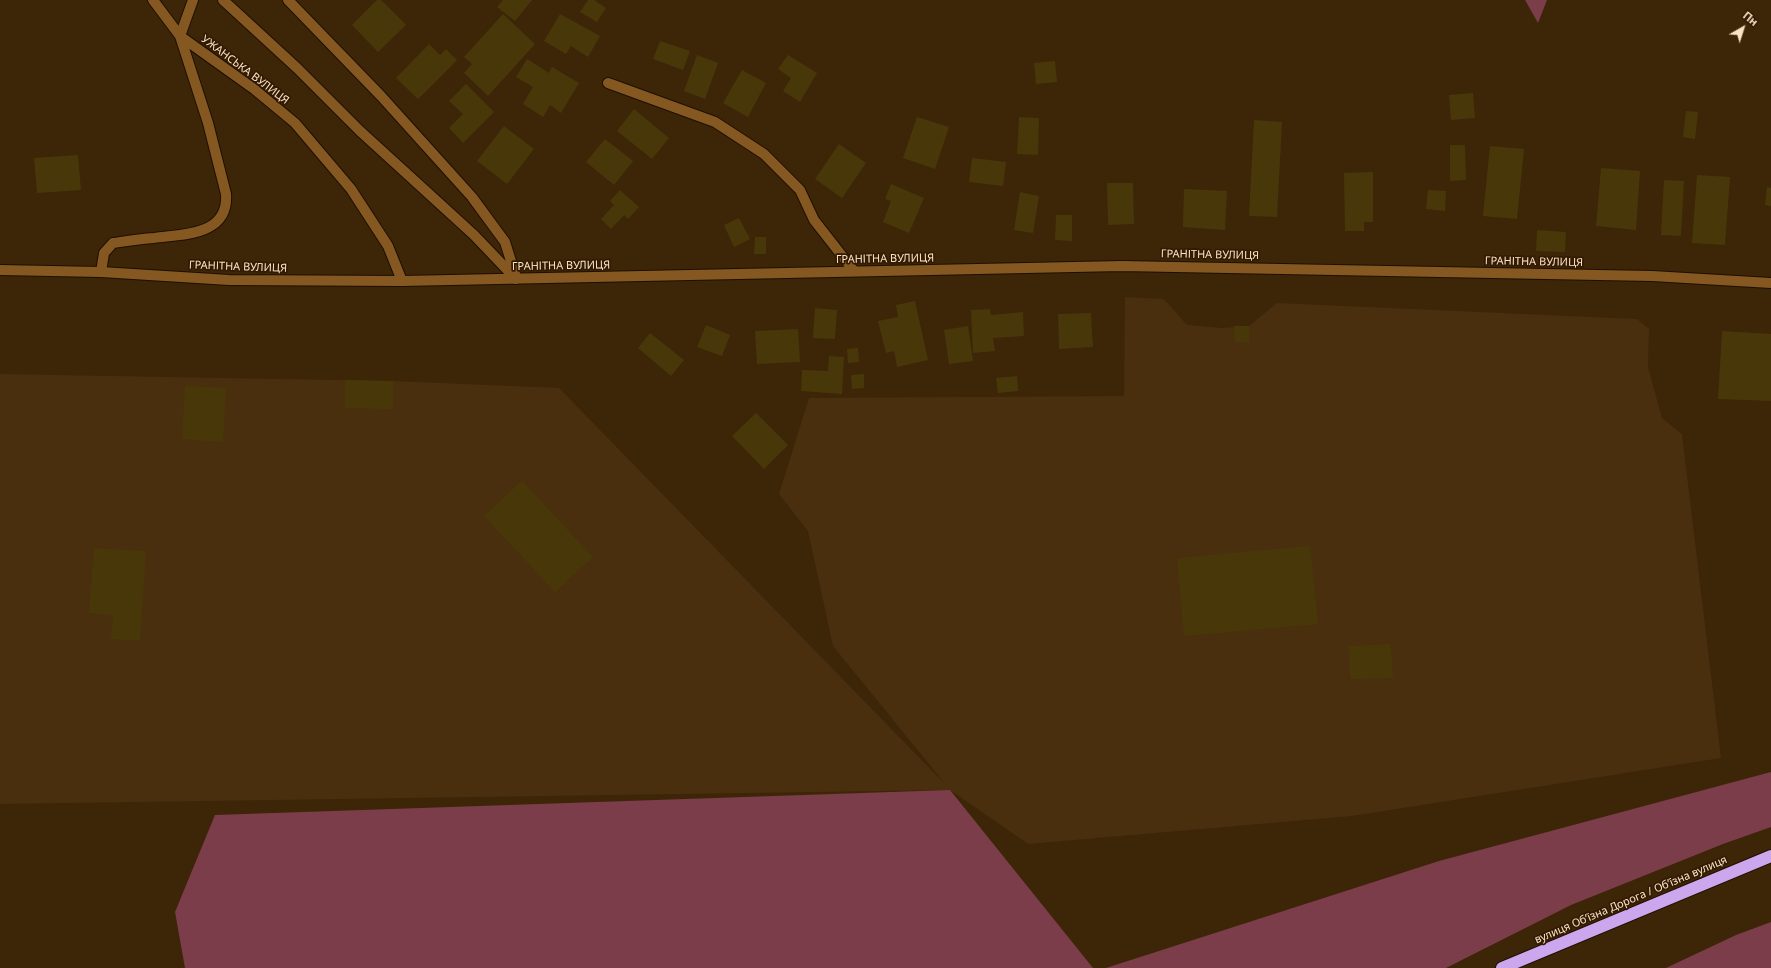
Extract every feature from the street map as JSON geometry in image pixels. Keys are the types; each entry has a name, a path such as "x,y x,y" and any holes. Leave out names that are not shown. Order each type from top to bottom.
{"highway":[{"name":"вулиця Обʼїзна Дорога / Обʼїзна вулиця","path":"1502,968 1771,856"}],"street":[{"name":"УЖАНСЬКА ВУЛИЦЯ","path":"152,0 180,36 254,89 295,124 351,189 388,246 402,281"},
{"path":"180,36 193,0"},
{"path":"223,0 297,68 360,132 474,235 516,279"},
{"path":"288,0 381,96 472,197 505,242 516,279"},
{"name":"УЖАНСЬКА ВУЛИЦЯ","path":"101,272 104,253 113,243 188,234 206,230 219,221 227,205 226,194 208,123 180,36"},
{"path":"608,84 715,122 764,154 800,190 814,220 854,271"},
{"name":"ГРАНІТНА ВУЛИЦЯ","path":"0,270 101,272 229,280 402,281 1122,266 1652,276 1771,283"}],"shaded area":[{"path":"1525,0 1547,0 1538,23"},
{"path":"1125,297 1164,299 1187,325 1222,328 1249,326 1277,303 1637,319 1649,329 1648,367 1662,418 1682,434 1721,758 1352,816 1028,844 950,790 0,804 0,374 393,381 559,388 946,785 833,646 808,531 779,494 809,398 1124,396"},
{"path":"1771,772 1771,827 1723,844 1571,905 1446,968 1106,968 1439,861"},
{"path":"950,790 1093,968 185,968 175,912 215,815"},
{"path":"1771,922 1771,968 1666,968 1736,935"}],"building":[{"path":"377,0 381,0 406,25 378,52 352,25"},
{"path":"503,0 532,0 515,21 497,7"},
{"path":"588,0 594,0 606,8 597,22 580,12"},
{"path":"503,14 535,44 488,96 464,73 472,64 464,57"},
{"path":"560,14 600,36 588,57 571,46 566,54 544,41"},
{"path":"660,41 690,51 683,70 653,59"},
{"path":"429,44 440,55 446,49 457,60 418,99 396,78"},
{"path":"697,55 718,63 705,99 684,91"},
{"path":"788,55 817,73 800,102 783,91 791,78 778,69"},
{"path":"527,59 549,73 552,67 579,83 561,113 550,105 543,117 523,104 533,87 516,77"},
{"path":"1055,61 1057,82 1036,84 1034,63"},
{"path":"742,70 766,83 748,117 723,103"},
{"path":"466,84 494,112 463,143 449,128 463,114 449,101"},
{"path":"1473,93 1475,118 1451,120 1449,95"},
{"path":"634,109 669,138 652,159 617,131"},
{"path":"1686,111 1698,112 1695,139 1683,137"},
{"path":"917,117 949,127 935,169 903,158"},
{"path":"1019,117 1039,118 1038,155 1017,154"},
{"path":"1254,120 1282,122 1277,217 1249,216"},
{"path":"504,126 534,149 507,184 477,161"},
{"path":"605,139 633,161 614,185 586,162"},
{"path":"839,144 866,163 842,198 815,179"},
{"path":"1450,145 1465,145 1466,180 1450,181"},
{"path":"1490,146 1524,149 1517,219 1483,216"},
{"path":"78,155 81,190 37,193 34,158"},
{"path":"972,158 1006,162 1003,186 969,182"},
{"path":"1601,168 1640,171 1636,230 1596,226"},
{"path":"1373,172 1373,222 1364,222 1364,231 1345,231 1344,173"},
{"path":"1697,175 1730,177 1725,245 1692,243"},
{"path":"1664,180 1684,181 1681,236 1661,235"},
{"path":"1107,183 1133,183 1134,224 1108,225"},
{"path":"891,184 924,198 909,233 883,222 891,201 885,199"},
{"path":"1767,187 1771,188 1771,206 1765,205"},
{"path":"1184,189 1227,191 1225,230 1183,227"},
{"path":"620,190 639,207 628,219 624,215 611,229 601,219 614,205 610,201"},
{"path":"1428,190 1446,191 1445,211 1426,209"},
{"path":"1020,192 1039,196 1033,233 1014,230"},
{"path":"1056,215 1072,215 1072,241 1055,240"},
{"path":"739,218 750,239 734,247 724,225"},
{"path":"1537,230 1566,232 1565,252 1536,251"},
{"path":"755,237 766,237 766,254 754,254"},
{"path":"915,301 928,360 897,367 894,351 886,353 878,321 898,317 896,305"},
{"path":"815,308 837,310 835,339 813,338"},
{"path":"990,309 991,315 1023,312 1024,336 993,338 995,351 973,353 971,310"},
{"path":"1091,313 1093,347 1059,349 1058,314"},
{"path":"706,325 730,335 722,356 697,347"},
{"path":"968,326 973,361 949,364 944,330"},
{"path":"1234,326 1249,326 1249,342 1235,342"},
{"path":"798,329 800,362 757,364 755,331"},
{"path":"1722,331 1771,334 1771,401 1718,399"},
{"path":"650,333 684,360 671,376 638,348"},
{"path":"858,348 859,362 848,363 847,349"},
{"path":"829,356 844,357 842,394 801,391 802,370 828,371"},
{"path":"864,374 864,388 852,389 851,375"},
{"path":"1017,376 1018,391 998,393 996,378"},
{"path":"345,380 393,381 393,409 345,408"},
{"path":"185,386 226,388 223,442 182,439"},
{"path":"756,413 788,445 764,469 732,436"},
{"path":"522,481 593,557 555,592 484,516"},
{"path":"1310,546 1318,624 1184,636 1177,558"},
{"path":"94,548 146,551 140,641 111,639 113,615 89,613"},
{"path":"1391,644 1393,678 1350,679 1349,646"}]}
